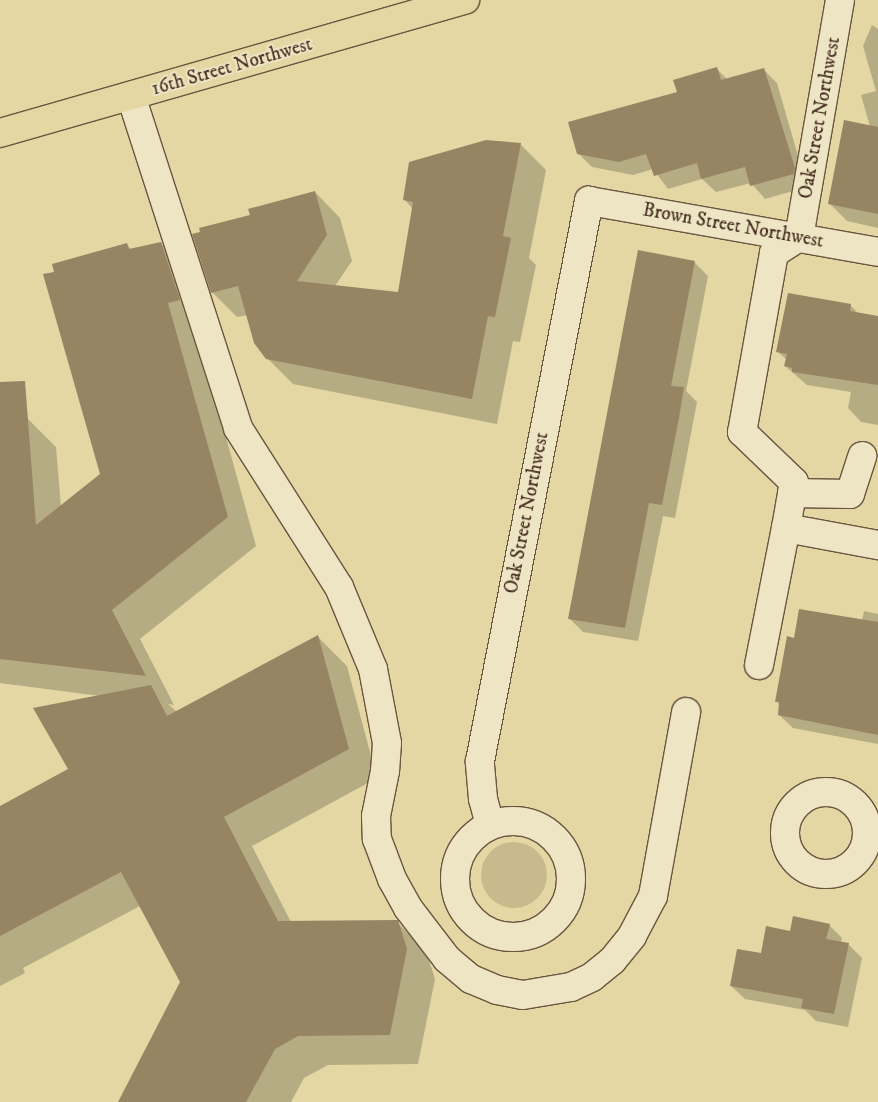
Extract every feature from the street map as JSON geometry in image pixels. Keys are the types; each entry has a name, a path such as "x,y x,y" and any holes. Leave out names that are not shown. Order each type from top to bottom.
{"main road":[{"name":"16th Street Northwest","path":"0,133 465,0"}],"street":[{"name":"Oak Street Northwest","path":"799,237 840,0"},
{"path":"131,96 238,428 339,587 373,669 387,743 386,771 376,816 377,839 392,880 408,908 447,959 471,979 497,990 523,995 572,987 592,977 612,961 645,914 657,882 686,712"},
{"name":"Oak Street Northwest","path":"490,826 483,799 480,761 589,201"},
{"name":"Brown Street Northwest","path":"589,201 878,252"},
{"path":"759,665 794,482 742,432 774,254 799,237"},
{"path":"792,493 850,494 862,456"},
{"path":"786,528 878,546"},
{"path":"522,821 541,827 557,840 568,858 572,880 568,900 557,917 536,933 515,937 499,936 480,927 466,913 457,895 455,873 461,853 472,837 490,826 522,821"}],"shaded area":[{"path":"514,842 527,845 537,852 544,862 547,875 544,888 537,898 527,905 514,908 501,905 491,898 484,888 481,875 484,862 491,852 501,845"}],"building":[{"path":"717,67 721,80 764,68 795,168 794,174 750,186 745,167 701,179 697,163 654,176 646,154 619,162 577,154 568,122 677,92 673,80"},
{"path":"844,120 878,127 878,214 828,204"},
{"path":"486,140 521,143 503,236 511,238 495,317 488,316 472,399 266,359 254,343 238,286 211,293 192,234 200,232 199,228 250,215 248,209 315,191 327,235 297,281 398,292 413,202 403,200 409,162"},
{"path":"161,242 180,300 168,303 228,517 112,610 146,676 0,659 0,382 25,381 36,525 100,474 43,274 54,272 52,264 127,243 129,249"},
{"path":"638,250 695,261 671,386 684,387 679,418 662,505 649,503 625,628 568,619"},
{"path":"788,293 851,304 850,311 878,316 878,385 792,372 792,368 784,366 787,354 776,352"},
{"path":"799,609 878,622 878,735 778,715 779,702 775,702 787,636 794,638"},
{"path":"318,635 349,749 224,817 278,921 398,920 407,949 390,1035 298,1036 275,1049 246,1102 118,1102 180,982 121,872 0,936 0,806 68,769 33,708 151,685 167,716"},
{"path":"793,916 830,924 826,939 849,943 834,1014 801,1008 803,999 730,986 737,949 761,953 766,926 790,931"}]}
